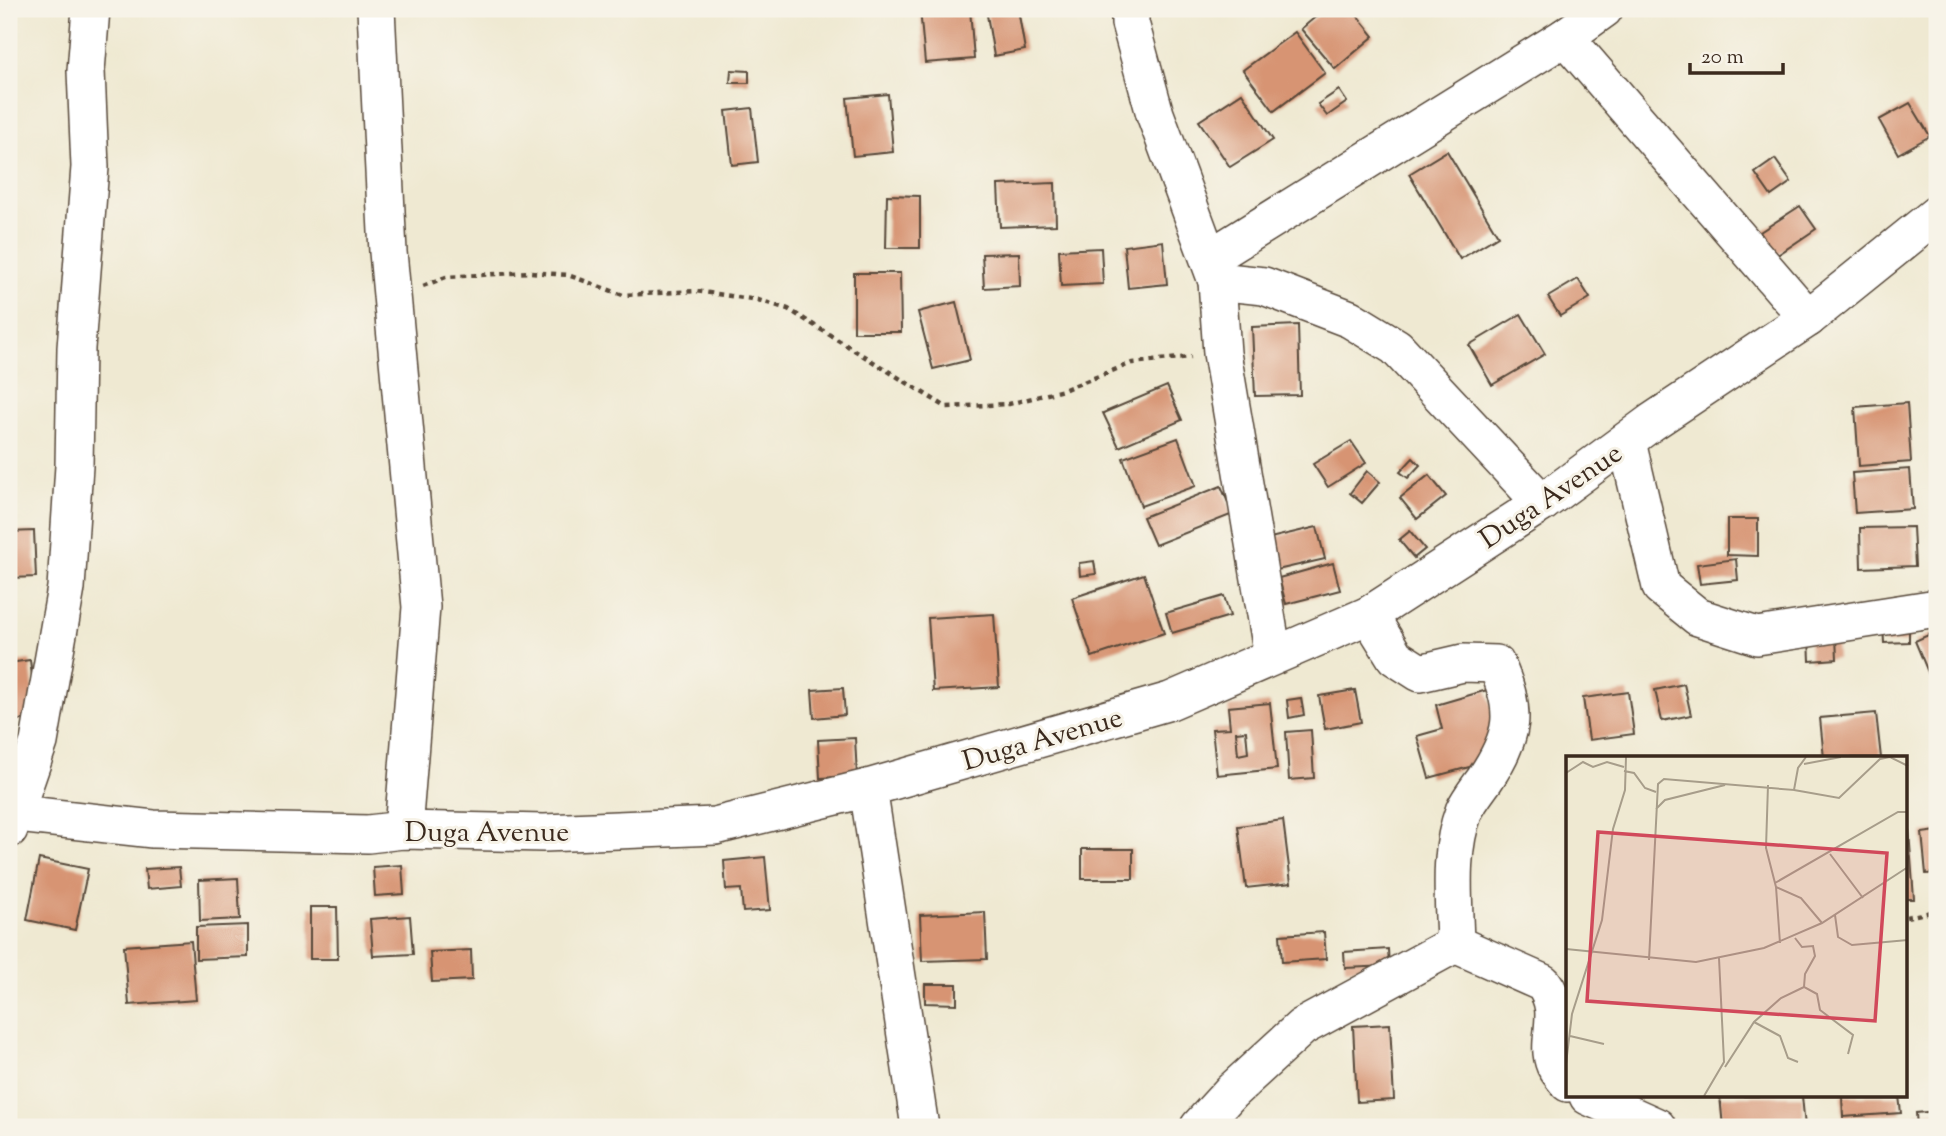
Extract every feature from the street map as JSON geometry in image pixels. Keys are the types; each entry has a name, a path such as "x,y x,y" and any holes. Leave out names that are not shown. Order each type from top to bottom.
{"street":[{"path":"10,818 39,742 66,588 74,466 76,348 90,167 86,71 91,9"},
{"path":"376,9 393,297 421,607 403,830"},
{"path":"1130,9 1130,23 1154,114 1213,269 1222,353 1273,656"},
{"path":"1213,269 1604,9"},
{"path":"1565,37 1808,318"},
{"name":"Duga Avenue","path":"10,818 153,829 368,834 403,830 544,833 715,827 868,788 1170,701 1369,615 1542,503 1808,318 1937,214"},
{"path":"1213,269 1350,319 1396,347 1542,503"},
{"path":"1627,442 1661,587 1698,617 1757,636 1937,608"},
{"path":"1369,615 1395,657 1420,673 1463,663 1496,664 1507,688 1511,732 1495,764 1465,809 1453,853 1455,944"},
{"path":"868,788 920,1127"},
{"path":"1455,944 1543,983 1551,994 1555,1009 1554,1063 1566,1080"},
{"path":"1199,1127 1231,1092 1302,1027 1455,944"},
{"path":"1592,1098 1657,1127"}],"path":[{"path":"393,297 446,277 530,272 568,275 623,295 696,290 758,300 788,309 946,407 1009,404 1063,390 1132,363 1222,353"},
{"path":"1908,917 1937,911"}],"building":[{"path":"920,9 970,9 974,59 925,63"},
{"path":"986,9 1018,9 1025,50 994,56"},
{"path":"1325,9 1352,9 1374,36 1335,69 1301,29"},
{"path":"1295,32 1325,73 1274,111 1243,70"},
{"path":"9,61 13,61 15,121 9,122"},
{"path":"731,70 749,71 749,83 730,83"},
{"path":"1339,90 1347,102 1327,116 1318,104"},
{"path":"1242,93 1273,140 1230,167 1199,121"},
{"path":"888,94 893,152 853,156 847,98"},
{"path":"1910,103 1930,136 1898,154 1879,120"},
{"path":"752,108 758,162 732,165 726,111"},
{"path":"1447,151 1498,236 1460,259 1409,174"},
{"path":"1775,159 1791,182 1771,196 1755,173"},
{"path":"1055,183 1056,225 1000,227 998,185"},
{"path":"887,195 920,196 920,248 886,248"},
{"path":"1800,206 1816,229 1776,256 1760,232"},
{"path":"1163,241 1167,284 1128,288 1124,246"},
{"path":"1101,248 1103,284 1061,286 1059,250"},
{"path":"1019,253 1020,286 984,288 982,254"},
{"path":"854,273 900,273 901,332 854,332"},
{"path":"1578,279 1590,298 1560,316 1548,297"},
{"path":"1937,279 1937,290 1935,292 1930,282"},
{"path":"956,302 970,360 933,369 918,312"},
{"path":"1521,314 1545,354 1492,385 1469,345"},
{"path":"1298,325 1300,395 1255,396 1252,327"},
{"path":"1167,386 1182,420 1119,447 1103,413"},
{"path":"11,399 13,434 9,434"},
{"path":"1907,403 1911,462 1859,466 1855,407"},
{"path":"1178,438 1196,486 1141,506 1123,458"},
{"path":"1351,441 1366,463 1328,487 1313,464"},
{"path":"1413,458 1420,465 1408,478 1400,472"},
{"path":"1910,469 1913,509 1855,513 1852,473"},
{"path":"1367,471 1380,482 1362,503 1350,493"},
{"path":"1429,475 1446,496 1417,519 1400,498"},
{"path":"1221,486 1233,514 1155,545 1143,517"},
{"path":"1727,519 1758,519 1758,556 1727,555"},
{"path":"1317,527 1325,559 1277,570 1270,538"},
{"path":"1913,527 1915,566 1861,568 1860,528"},
{"path":"34,531 36,577 9,578 9,532"},
{"path":"1410,531 1425,549 1414,558 1399,540"},
{"path":"1736,559 1738,580 1700,584 1697,564"},
{"path":"1094,561 1096,574 1080,576 1079,563"},
{"path":"1333,563 1340,590 1286,604 1279,578"},
{"path":"1144,574 1164,633 1092,657 1072,598"},
{"path":"1224,596 1230,616 1172,633 1166,613"},
{"path":"994,614 999,687 933,691 928,618"},
{"path":"1883,624 1909,624 1909,642 1884,643"},
{"path":"1937,631 1937,674 1930,677 1915,641"},
{"path":"1836,636 1837,659 1810,661 1809,638"},
{"path":"30,660 37,718 9,721 9,663"},
{"path":"1684,684 1691,715 1662,721 1655,690"},
{"path":"843,688 845,715 814,718 812,690"},
{"path":"1355,690 1361,722 1325,729 1319,696"},
{"path":"1487,690 1506,757 1429,778 1417,736 1442,729 1436,705"},
{"path":"1628,692 1634,734 1589,740 1583,698"},
{"path":"1301,698 1304,715 1289,718 1287,700"},
{"path":"1270,703 1277,769 1217,775 1212,729 1230,728 1228,707","holes":["1246,731 1248,753 1238,755 1236,732"]},
{"path":"1876,713 1881,756 1824,756 1820,718"},
{"path":"1311,730 1314,778 1289,780 1286,732"},
{"path":"855,738 857,776 820,778 818,740"},
{"path":"1283,820 1291,883 1246,888 1238,826"},
{"path":"1908,831 1909,831 1914,899 1908,899"},
{"path":"1937,831 1937,873 1926,874 1922,833"},
{"path":"1082,849 1133,849 1133,879 1082,879"},
{"path":"765,857 770,910 743,912 741,889 726,890 724,861"},
{"path":"39,859 88,869 75,930 27,920"},
{"path":"402,865 404,894 375,896 373,867"},
{"path":"179,867 181,886 147,889 145,869"},
{"path":"238,878 240,919 200,921 199,880"},
{"path":"310,907 337,907 338,959 310,959"},
{"path":"985,912 987,959 922,961 920,915"},
{"path":"410,916 413,954 373,956 370,919"},
{"path":"248,925 248,957 196,959 196,927"},
{"path":"1324,932 1326,959 1282,962 1280,935"},
{"path":"191,941 196,1000 129,1005 124,946"},
{"path":"1388,949 1389,966 1345,968 1344,952"},
{"path":"471,950 472,980 432,982 430,952"},
{"path":"925,984 957,984 957,1004 925,1003"},
{"path":"1390,1024 1394,1100 1357,1102 1353,1026"},
{"path":"1720,1098 1802,1098 1805,1127 1723,1127"},
{"path":"1842,1098 1899,1098 1901,1113 1843,1117"},
{"path":"1937,1111 1937,1127 1917,1127 1916,1113"}]}
